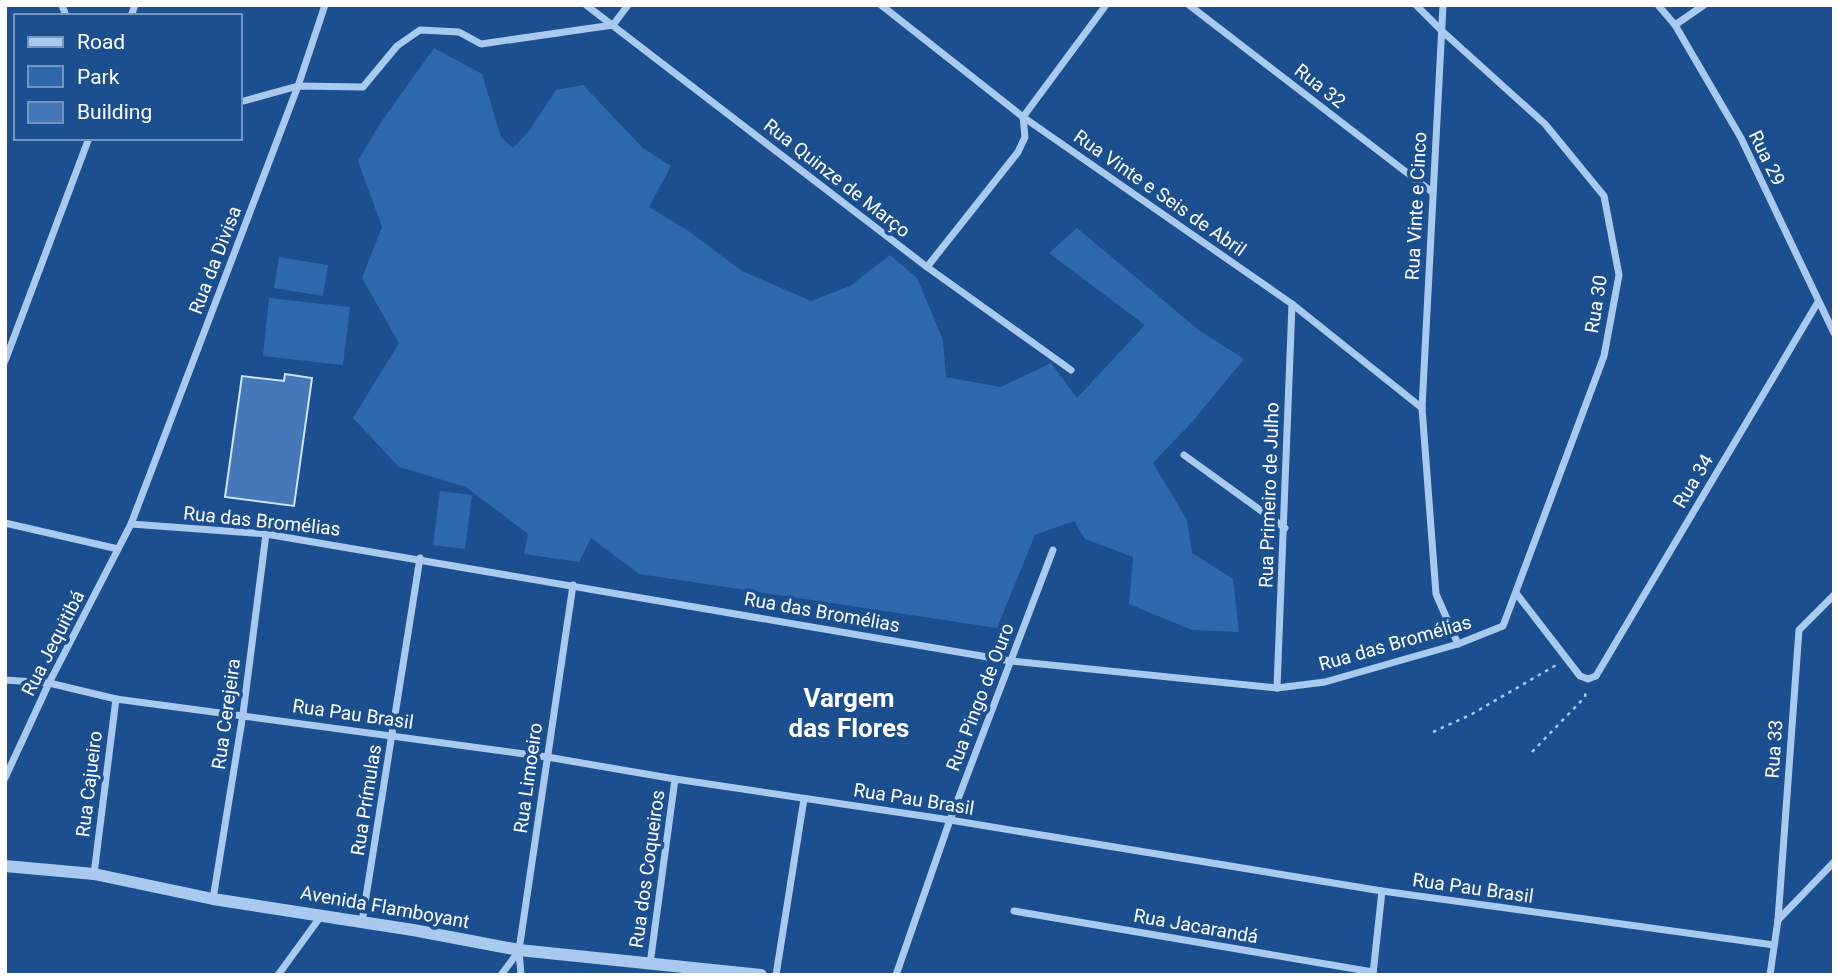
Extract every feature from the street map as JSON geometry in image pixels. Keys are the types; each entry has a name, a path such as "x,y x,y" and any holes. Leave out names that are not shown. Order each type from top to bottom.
{"street":[{"name":"Rua da Divisa","path":"131,524 298,86 325,5"},
{"name":"Rua Quinze de Março","path":"586,5 927,267 1071,370"},
{"path":"242,101 298,86 363,87 397,46 421,30 459,32 481,44 613,25 628,5"},
{"name":"Rua Vinte e Seis de Abril","path":"881,5 1023,117 1292,304 1422,408"},
{"path":"927,267 1018,152 1026,137 1023,117 1106,5"},
{"name":"Rua 32","path":"1189,5 1432,192"},
{"name":"Rua 30","path":"1416,5 1545,124 1604,196 1619,275 1604,356 1503,626"},
{"name":"Rua Vinte e Cinco","path":"1443,5 1422,408 1436,594 1458,644"},
{"name":"Rua 29","path":"1658,5 1675,25 1741,138 1834,332"},
{"path":"1675,25 1704,5"},
{"path":"5,361 9,340 89,140"},
{"name":"Rua 34","path":"1592,677 1818,302"},
{"name":"Rua Primeiro de Julho","path":"1277,688 1292,304"},
{"path":"1184,455 1285,528"},
{"path":"5,523 118,549"},
{"name":"Rua das Bromélias","path":"131,524 266,534 1011,660 1277,688 1325,682 1458,644 1503,626"},
{"name":"Rua Jequitibá","path":"5,778 49,683 131,524"},
{"name":"Rua Cerejeira","path":"213,899 243,714 266,534"},
{"name":"Rua Pingo de Ouro","path":"896,975 950,820 1053,550"},
{"name":"Rua Prímulas","path":"362,922 420,558"},
{"name":"Rua Limoeiro","path":"522,975 519,950 573,585"},
{"path":"1516,593 1580,676 1592,677"},
{"name":"Rua 33","path":"1770,975 1778,920 1799,630 1834,595"},
{"name":"Rua Pau Brasil","path":"5,680 49,683 116,699 547,757 1382,891 1774,946"},
{"name":"Rua Cajueiro","path":"94,874 116,699"},
{"name":"Rua dos Coqueiros","path":"650,964 675,779"},
{"path":"776,975 804,799"},
{"path":"1778,920 1834,862"},
{"name":"Avenida Flamboyant","path":"5,866 94,874 213,899 519,950 707,973 761,975"},
{"path":"1373,974 1382,891"},
{"name":"Rua Jacarandá","path":"1014,911 1373,974"},
{"path":"278,975 321,915"},
{"path":"501,975 519,950"}],"path":[{"path":"1433,732 1472,714 1567,659"},
{"path":"1532,752 1585,697 1592,677"}],"green space":[{"path":"434,48 482,74 501,137 513,148 529,131 556,90 583,85 643,148 671,166 649,207 687,230 742,271 811,301 850,286 890,255 917,278 943,340 946,377 1001,387 1051,363 1077,398 1145,325 1049,253 1077,228 1200,331 1244,359 1192,422 1153,463 1187,520 1192,553 1233,579 1239,632 1192,630 1129,604 1133,557 1085,539 1074,521 1035,535 997,628 639,574 591,538 579,562 524,554 528,534 466,487 399,467 353,418 399,343 362,278 382,227 358,161 379,125"},
{"path":"279,257 328,265 323,296 274,288"},
{"path":"269,298 350,307 343,365 263,356"},
{"path":"440,491 472,495 465,549 433,545"}],"building":[{"path":"285,374 312,378 294,506 225,497 242,376 284,381"}],"district":[{"name":"Vargem das Flores","path":"849,713"}]}
